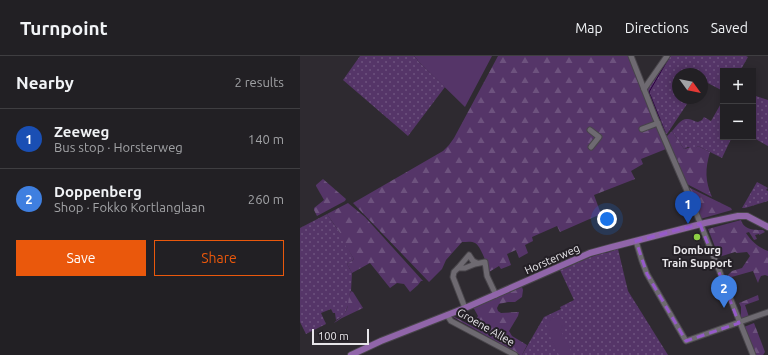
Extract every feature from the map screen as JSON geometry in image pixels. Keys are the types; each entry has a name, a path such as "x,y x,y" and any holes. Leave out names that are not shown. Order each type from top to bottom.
{"main road":[{"name":"Horsterweg","path":"351,355 381,341 496,295 590,253 700,224 738,216 747,216 768,227"}],"street":[{"path":"631,56 753,355"},
{"path":"644,89 666,56"},
{"path":"642,129 658,123"},
{"path":"590,130 599,137 591,147"},
{"path":"636,241 647,274 686,341 768,312"},
{"path":"465,308 453,277 454,272 468,255 477,264"},
{"path":"458,268 465,268 485,262 487,276 496,295"},
{"name":"Groene Allee","path":"447,315 451,321 515,355"}],"highlighted area":[{"path":"700,224 739,323 686,341 647,274 636,241"}],"green space":[{"path":"360,56 414,56 445,87 408,136 343,80"},
{"path":"414,56 492,56 465,107"},
{"path":"498,56 629,56 666,149 641,159 643,164 631,171 635,179 594,195 601,214 560,232 557,226 532,237 533,241 525,245 528,253 519,258 516,250 507,254 511,265 501,269 499,266 489,272 484,256 477,245 472,242 462,242 446,260 442,269 429,282 353,203 443,151 449,145"},
{"path":"668,56 748,57 742,68 720,68 720,89 708,83 708,68 672,68 672,104 687,104 667,134 664,133 648,94 648,88"},
{"path":"756,96 768,100 768,146 756,139"},
{"path":"720,105 720,140 731,140 722,158 698,146 695,150 688,147 684,149 672,131 681,121 685,119 698,122 704,117 711,121"},
{"path":"672,131 684,149 692,147 695,149 698,146 710,152 706,175 712,197 685,183 666,137"},
{"path":"323,179 346,199 345,201 317,216 314,208 324,200 316,185"},
{"path":"757,182 768,188 766,190 768,191 768,201 742,208"},
{"path":"686,186 731,208 732,210 700,219"},
{"path":"348,203 365,217 423,281 421,281 410,292 404,284 397,283 390,288 370,263 352,273 347,264 354,259 340,237 340,233 327,214"},
{"path":"327,214 340,233 354,259 347,264 352,273 349,303 343,316 336,320 335,313 333,313 331,309 321,313 326,324 306,334 300,322 300,228"},
{"path":"741,220 747,228 763,230 765,232 755,235 757,239 754,240 749,232 746,233 756,244 768,251 768,276 761,276 758,283 753,271 728,278 728,275 732,271 742,268 750,256 747,252 735,252 719,257 708,229"},
{"path":"618,249 628,291 668,355 522,355 544,317 561,309 560,307 574,300 560,270 593,256"},
{"path":"522,287 522,297 515,302 499,304 497,308 501,313 519,312 509,331 512,336 527,345 522,355 451,316 472,326 478,316 473,307"},
{"path":"351,291 363,308 334,323 342,317 346,311"},
{"path":"758,295 759,300 745,305 749,317 741,321 741,307 739,303"},
{"path":"560,315 565,326 560,329 572,353 567,355 559,355 546,325 547,321"},
{"path":"754,323 765,352 763,355 755,355 744,327"}],"waterway":[{"path":"665,132 649,92 670,56"},
{"path":"666,137 671,148"}],"place":[{"name":"Zeeweg","path":"688,224"},
{"name":"Domburg Train Support","path":"697,237"},
{"name":"Doppenberg","path":"724,308"}]}
